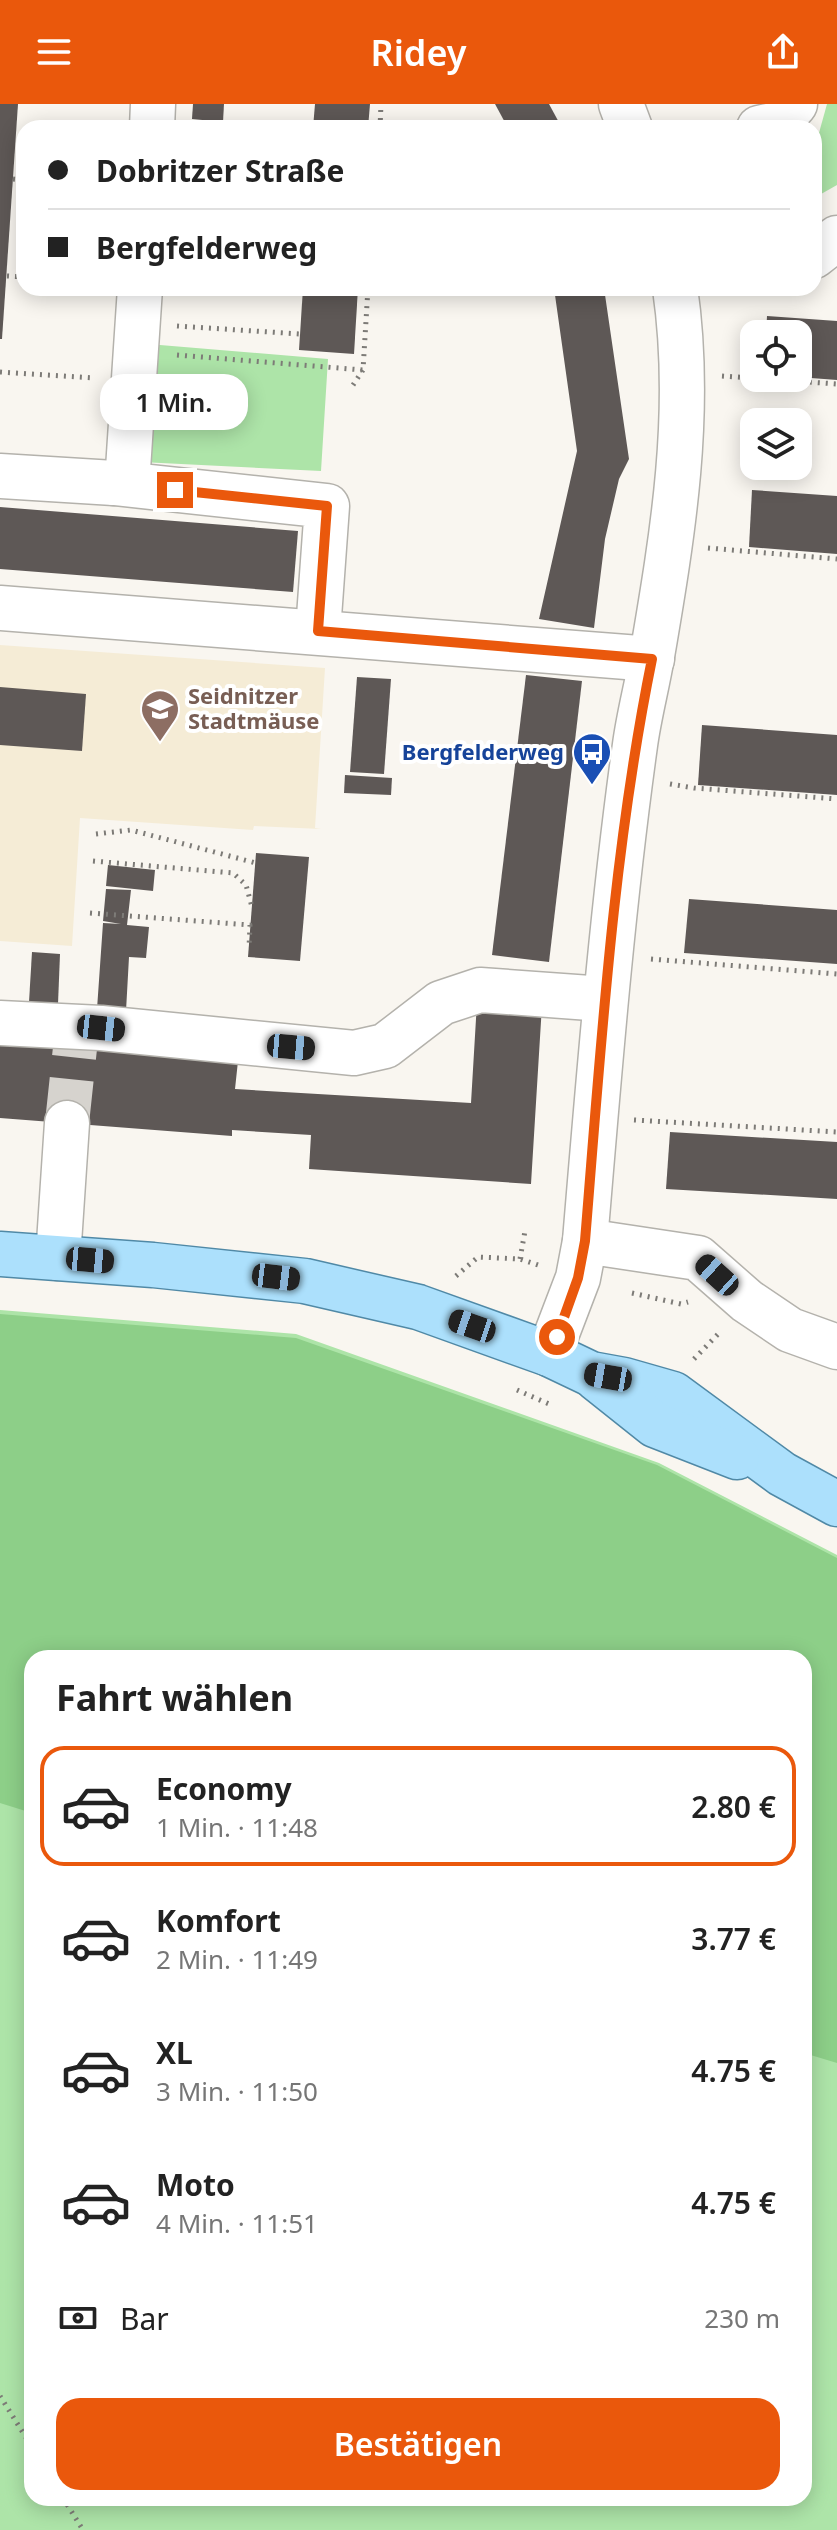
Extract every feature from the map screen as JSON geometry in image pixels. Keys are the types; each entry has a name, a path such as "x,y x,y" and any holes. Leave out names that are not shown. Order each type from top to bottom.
{"main road":[{"path":"0,1254 305,1281 418,1307 549,1354 591,1374 655,1425 782,1474 837,1504"},
{"path":"591,1374 673,1394 782,1474"}],"street":[{"path":"781,120 795,104"},
{"path":"549,1354 578,1278 585,1241 608,956 635,744 672,542 682,447 683,377 676,296"},
{"path":"114,483 128,469 137,336"},
{"path":"0,476 114,483 327,506 318,631"},
{"path":"0,608 652,659"},
{"path":"0,1023 76,1037 354,1053 385,1046 441,1003 480,990 604,999"},
{"path":"58,1258 67,1123"},
{"path":"585,1241 698,1258 747,1301 790,1330 837,1347"}],"path":[{"path":"7,276 16,277"},
{"path":"353,385 363,370 368,296"},
{"path":"0,372 137,336 300,334"},
{"path":"137,336 363,370"},
{"path":"729,376 837,384"},
{"path":"672,542 733,551 837,559"},
{"path":"657,782 694,788 837,799"},
{"path":"96,834 131,830 256,863"},
{"path":"93,861 233,873 246,885 252,907"},
{"path":"90,913 250,925 249,948"},
{"path":"608,956 837,974"},
{"path":"595,1116 837,1132"},
{"path":"520,1259 525,1231"},
{"path":"673,1394 691,1362 747,1301"},
{"path":"512,1388 556,1407"},
{"path":"0,2396 24,2434"},
{"path":"68,2506 83,2530"}],"shaded area":[{"name":"Seidnitzer Stadtmäuse","path":"0,645 325,668 315,828 321,829 254,826 253,830 80,818 72,946 0,941"}],"green space":[{"path":"827,104 837,104 837,185 822,193 822,122"},
{"path":"148,344 328,359 321,471 141,462"},
{"path":"0,1310 296,1334 659,1463 837,1555 837,2530 0,2530"},
{"path":"0,1314 296,1338 657,1465 837,1558 837,2063 812,2055 812,1650 24,1650 24,1810 0,1803"}],"building":[{"path":"0,104 18,104 2,339"},
{"path":"193,104 224,104 223,120 192,119"},
{"path":"315,104 370,104 369,120 314,120"},
{"path":"495,104 549,104 558,120 504,120"},
{"path":"302,296 358,296 354,354 299,350"},
{"path":"555,296 605,296 629,459 619,479 605,539 594,628 539,619 577,451"},
{"path":"767,316 837,321 837,380 812,378 812,320 767,320"},
{"path":"752,490 837,496 837,554 749,547"},
{"path":"0,507 298,531 293,592 0,569"},
{"path":"526,675 582,681 549,962 492,955"},
{"path":"357,677 391,679 384,774 350,772"},
{"path":"0,687 86,694 82,751 0,745"},
{"path":"702,725 837,735 837,795 698,785"},
{"path":"345,775 392,778 391,795 344,793"},
{"path":"256,853 309,857 300,961 248,957"},
{"path":"108,865 155,870 153,891 106,886"},
{"path":"106,889 131,890 127,925 149,927 146,958 129,957 126,1011 97,1009 103,923 121,924 103,921"},
{"path":"689,899 837,910 837,964 684,953"},
{"path":"32,952 60,954 58,1004 29,1002"},
{"path":"477,1002 542,1005 531,1184 309,1169 311,1135 232,1130 232,1136 0,1118 0,1042 238,1061 235,1089 471,1103"},
{"path":"670,1132 837,1142 837,1199 666,1189"}],"tunnel":[{"path":"67,1123 75,1048"}],"place":[{"name":"Seidnitzer Stadtmäuse","path":"160,743"},
{"name":"Bergfelderweg","path":"592,786"}],"route":[{"path":"175,490 327,506 318,631 652,659 637,731 611,930 585,1241 578,1278 557,1337"}]}
